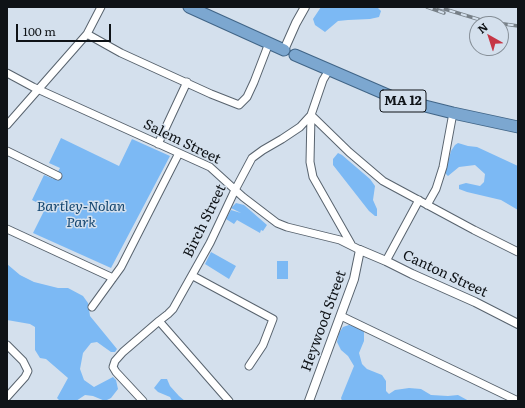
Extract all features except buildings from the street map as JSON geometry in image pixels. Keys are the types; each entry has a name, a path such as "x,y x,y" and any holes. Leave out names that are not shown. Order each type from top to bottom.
{"highway":[{"name":"MA 12","path":"189,7 397,99 518,127"}],"street":[{"path":"7,125 87,34 101,7"},
{"path":"289,52 296,23 305,7"},
{"path":"87,34 121,53 239,105 247,97 269,43"},
{"name":"Birch Street","path":"143,401 114,370 114,365 118,357 173,309 193,276 252,158 300,127 311,115 323,80 329,70"},
{"name":"Salem Street","path":"7,73 39,90 210,168 277,224 340,240 351,244 360,250"},
{"path":"158,144 187,82"},
{"path":"427,205 436,189 443,166 454,113"},
{"path":"311,115 370,171 388,184 518,252"},
{"path":"311,115 310,162 313,177 351,244"},
{"path":"7,151 58,176"},
{"path":"92,307 121,267 178,153"},
{"path":"386,261 419,200"},
{"path":"7,229 113,278"},
{"name":"Canton Street","path":"360,250 475,302 518,324"},
{"name":"Heywood Street","path":"309,401 354,279 360,250"},
{"path":"193,276 273,319 263,345 249,366"},
{"path":"341,316 518,401"},
{"path":"159,321 229,401"},
{"path":"7,346 23,361 28,369 25,377 7,397"}],"green space":[{"path":"321,7 377,7 381,11 379,17 338,21 325,32 315,25 313,19"},
{"name":"Bartley-Nolan Park","path":"61,138 119,166 132,139 170,156 111,268 33,233 46,207 32,200 44,175 54,179 60,168 49,163"},
{"path":"458,143 477,147 518,166 518,210 501,200 459,189 459,185 466,183 480,186 484,182 485,174 475,165 459,167 448,176 445,173 451,151"},
{"path":"338,153 370,179 375,186 373,200 377,209 377,216 369,211 333,165 333,159"},
{"path":"236,203 244,205 267,225 263,231 261,230 260,233 237,220 234,224 226,219 231,210 241,213 231,208"},
{"path":"211,252 236,266 229,279 205,264"},
{"path":"277,261 288,261 288,279 277,279"},
{"path":"7,264 20,275 34,282 58,288 68,288 83,296 88,303 90,316 117,349 115,352 111,352 97,342 91,343 83,353 80,369 84,380 94,387 113,377 116,380 118,389 111,398 105,401 93,396 85,395 76,401 60,401 57,398 68,378 46,359 40,358 35,350 35,327 30,324 7,320"},
{"path":"349,325 361,329 364,332 364,341 359,353 362,364 367,369 382,375 386,381 386,391 389,394 395,390 409,388 421,389 431,395 458,395 469,401 342,401 341,398 354,366 348,356 341,350 337,342 339,333 343,327"},
{"path":"161,379 167,379 170,386 185,401 172,401 170,397 158,392 154,388"}],"railway":[{"path":"427,7 444,13"},
{"path":"438,7 484,21 518,26"}]}
